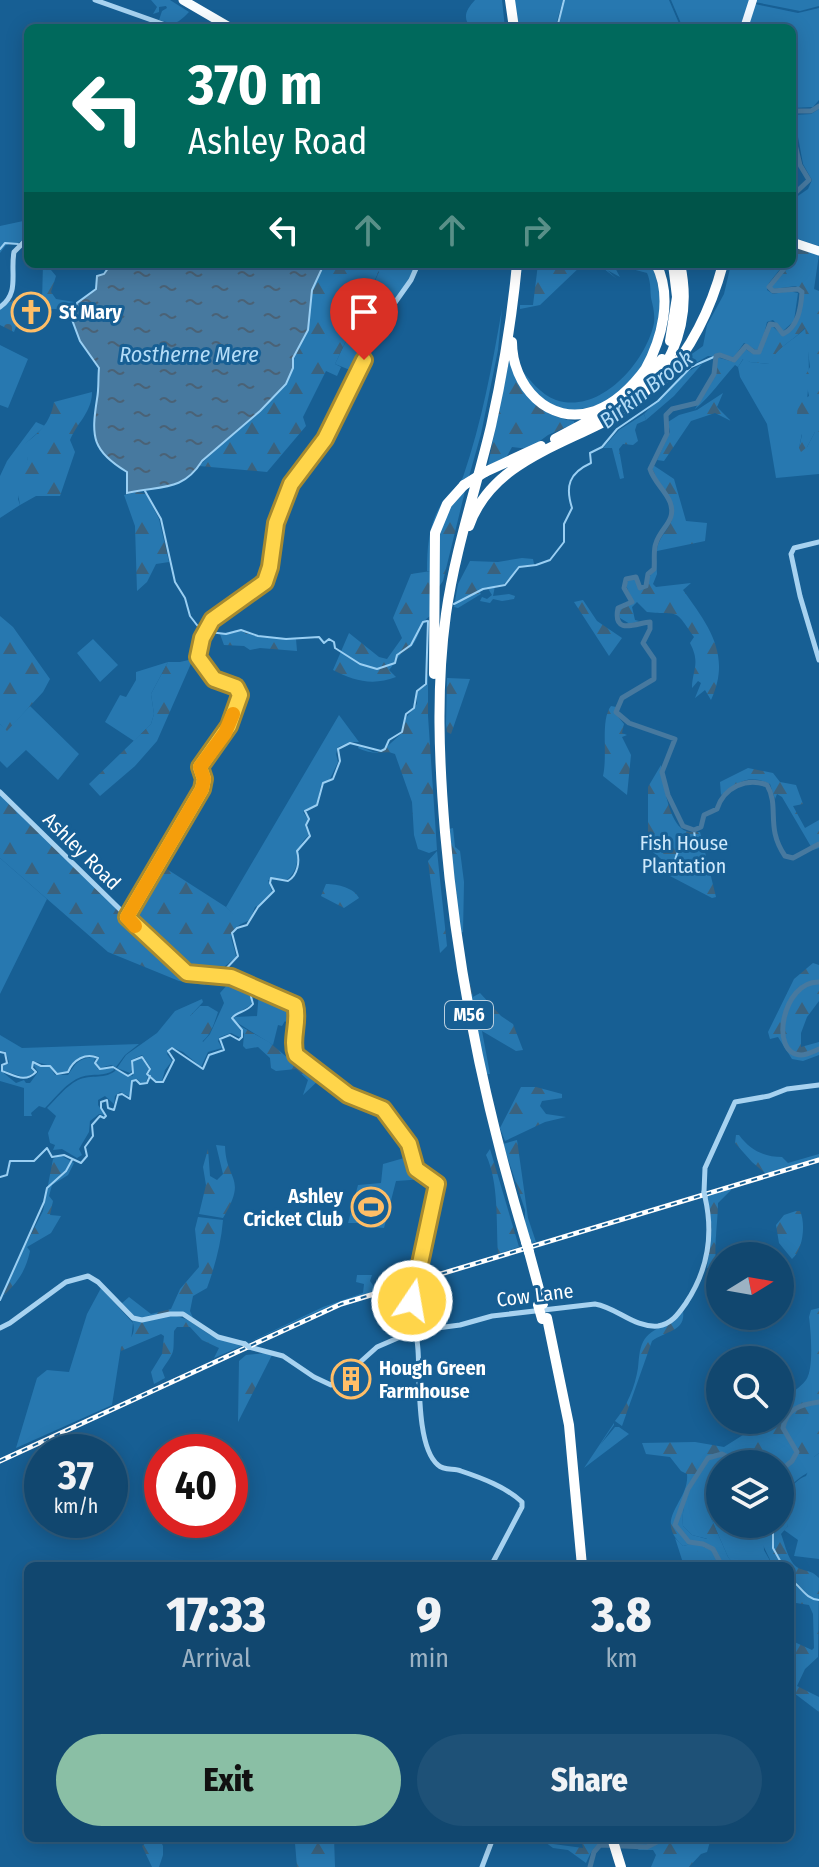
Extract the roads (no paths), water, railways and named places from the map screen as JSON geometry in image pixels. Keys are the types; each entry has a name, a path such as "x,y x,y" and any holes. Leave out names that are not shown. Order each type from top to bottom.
{"highway":[{"path":"175,0 214,24"},
{"path":"183,0 224,24"},
{"path":"508,0 511,24"},
{"path":"796,243 819,251"},
{"name":"M56","path":"434,711 444,594 494,388 513,268"},
{"name":"M56","path":"514,268 515,284 496,399 452,575 441,665 441,771 457,941 484,1088 525,1248"},
{"path":"546,444 611,408 632,389 647,367 658,344 664,313 662,280 658,268"},
{"name":"M56","path":"579,1562 569,1425 541,1304 485,1111 457,967 443,857 434,711 435,533 447,504 464,485 612,412 639,389 657,367 669,343 676,315 674,268"},
{"name":"M56","path":"441,665 462,547 475,510 485,493 512,469 613,417 636,401 663,371 677,342 684,301 680,268"},
{"path":"636,401 661,382 689,348 709,308 722,268"},
{"path":"515,284 514,365 525,388 547,408 569,414 599,409 628,389 647,367"},
{"path":"614,1842 623,1864"},
{"path":"619,1842 623,1864"}],"main road":[{"path":"745,24 753,0"}],"street":[{"path":"95,0 163,24"},
{"path":"0,307 10,300 14,252 24,242"},
{"path":"127,917 202,789 204,779 200,767 229,726 240,695 236,687 214,679 198,657 202,638 212,620 265,582 276,523 291,484 332,426 382,321 416,268"},
{"path":"819,542 800,544 791,554 819,660"},
{"name":"Ashley Road","path":"0,792 183,971 222,976 295,1005 296,1055 348,1095 383,1109 409,1144 416,1169 436,1183 412,1308 418,1353 418,1396 426,1446 438,1465 497,1485 520,1499 522,1507 493,1562"},
{"name":"Cow Lane","path":"0,1328 66,1282 88,1276 98,1282 133,1318 142,1320 183,1314 218,1337 283,1356 331,1385 377,1347 414,1331 460,1325 492,1316 589,1304 606,1306 633,1321 656,1326 666,1324 678,1314 704,1272 710,1229 705,1194 707,1162 735,1102 787,1089 819,1085"},
{"path":"482,1867 491,1842"}],"water":[{"name":"Rostherne Mere","path":"108,268 322,268 312,290 308,330 293,358 293,368 286,384 186,478 169,486 127,493 127,472 107,457 97,442 94,423 99,368 80,341 71,317 77,303 96,289 97,276 104,274"}],"waterway":[{"path":"558,24 564,0"},
{"path":"796,111 811,111 819,106"},
{"path":"796,148 800,165 809,180 796,192"},
{"path":"0,249 5,243 18,244"},
{"path":"785,268 769,287 773,291 798,289 802,292 800,310 792,327 783,334 776,325 770,324 759,352 746,346 734,360 716,356 714,374 697,403 672,409 666,415 667,434 650,469 670,502 670,519 658,537 654,569 648,574 646,586 640,588 636,577 626,579 624,588 632,602 618,608 617,617 619,622 628,626 650,622 643,643 654,659 654,679 622,698 616,712 629,723 675,739 662,772 668,795 683,826 694,830 701,827 704,815 717,809 725,795 737,786 752,782 767,785 771,793 774,827 785,856 793,858 819,844"},
{"name":"Birkin Brook","path":"454,604 483,589 505,585 519,567 550,560 564,542 564,524 572,508 569,493 571,481 578,471 591,463 590,453 602,447 617,429 658,401 691,367 716,356"},
{"path":"145,491 161,519 175,582 185,598 190,616 200,629"},
{"path":"209,632 226,634 241,630 258,636 286,639 319,637 324,643 329,639 334,642 335,648 360,664 377,669 395,663 397,655 411,645 423,622 427,621"},
{"name":"Birkin Brook","path":"222,973 238,956 232,933 247,925 258,907 274,891 271,878 288,881 296,872 297,851 310,836 305,811 317,805 323,783 333,779 340,761 338,749 350,743 381,751 389,740 402,732 406,714 414,708 417,691 426,684 428,621"},
{"path":"671,874 679,850 695,839 694,830"},
{"name":"Birkin Brook","path":"0,1052 5,1053 7,1063 2,1065 2,1071 24,1078 36,1072 32,1068 33,1062 50,1066 57,1074 68,1072 77,1061 89,1056 98,1058 95,1063 100,1069 113,1067 128,1076 133,1073 132,1061 142,1057 150,1069 147,1074 156,1082 163,1082 174,1060 168,1051 172,1048 203,1069 209,1055 224,1050 220,1039 230,1035 239,1040 242,1037 242,1030 232,1018 253,1004 249,989 222,979"},
{"path":"819,982 806,985 796,993 784,1018 783,1032 791,1052 803,1055 819,1049"},
{"path":"0,1177 7,1175 10,1161 34,1161 47,1148 52,1157 64,1155 81,1163 87,1156 85,1147 93,1136 92,1125 100,1116 106,1116 101,1102 107,1100 108,1108 114,1110 118,1095 130,1099 132,1081 147,1083 150,1076"},
{"path":"0,1300 44,1202 47,1188 66,1171 72,1160"},
{"path":"794,1457 797,1452 783,1428 785,1421 800,1406 819,1402"},
{"path":"706,1461 688,1489 675,1525 689,1542 713,1549 720,1562"},
{"path":"773,1538 773,1548 781,1562"},
{"path":"794,1583 807,1595 819,1600"},
{"path":"590,1867 594,1852 600,1845 647,1847 657,1842"}],"railway":[{"path":"0,1461 341,1304 819,1160"}],"place":[{"name":"St Mary","path":"31,312"},
{"name":"Ashley Cricket Club","path":"371,1207"},
{"name":"Hough Green Farmhouse","path":"351,1379"}],"park label":[{"name":"Fish House Plantation","path":"684,854"}]}
